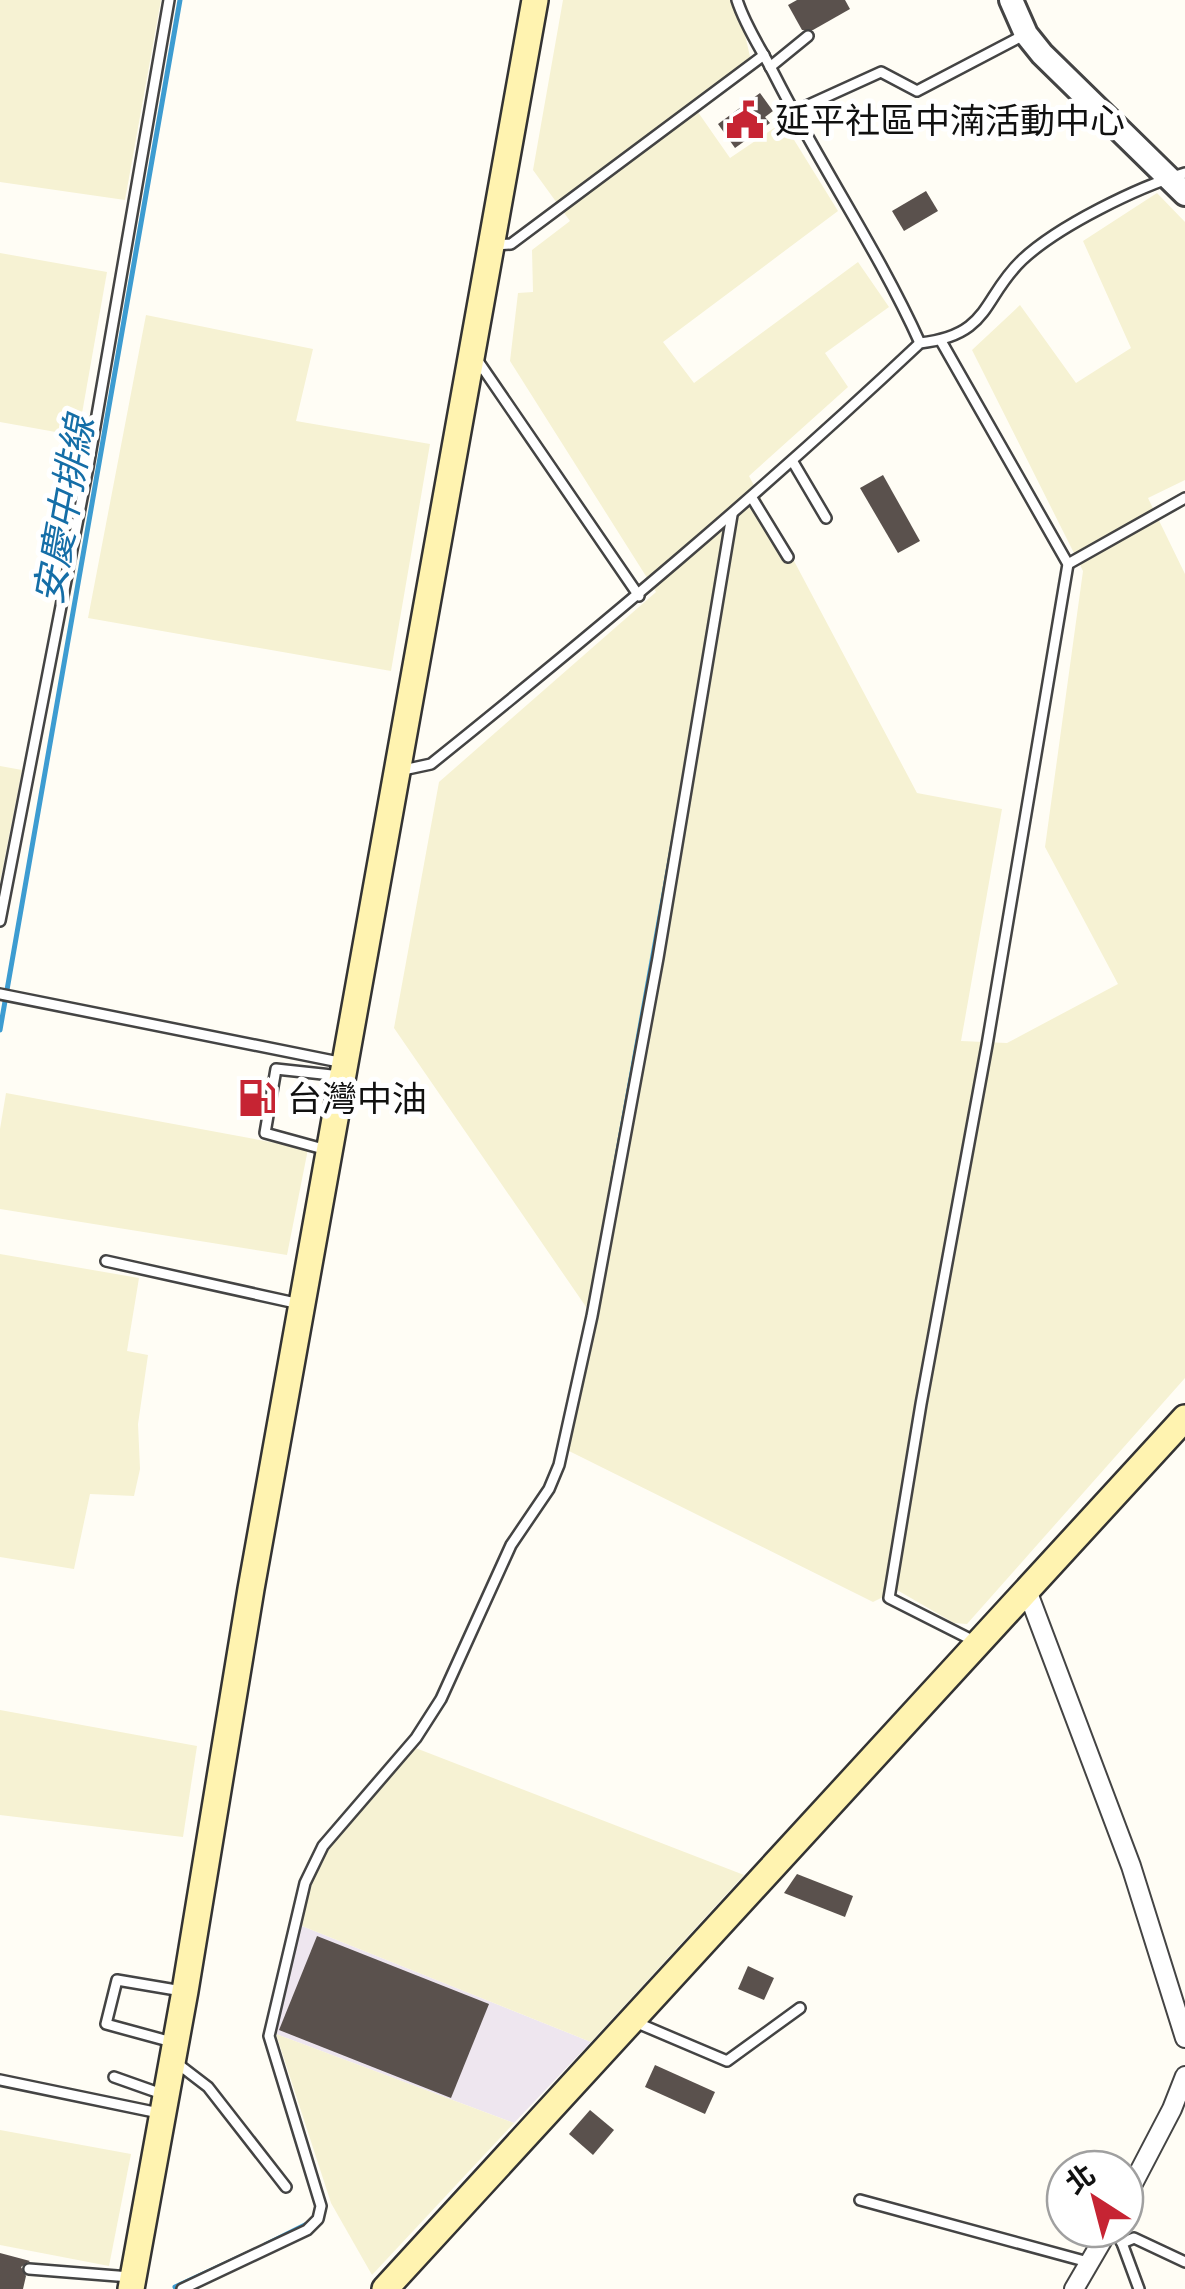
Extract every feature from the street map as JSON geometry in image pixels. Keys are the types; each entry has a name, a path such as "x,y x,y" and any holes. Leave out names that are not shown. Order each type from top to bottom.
{"main road":[{"path":"132,2283 254,1570 535,0"},
{"path":"385,2289 1185,1418"}],"street":[{"path":"1011,0 1026,34 1042,54 1180,182"},
{"path":"1028,1593 1131,1866 1185,2038"},
{"path":"1145,2167 1179,2112 1185,2076"},
{"path":"1074,2289 1088,2262 1100,2249"}],"lane":[{"path":"0,920 88,467 169,0"},
{"path":"738,0 744,22 892,282 920,343"},
{"path":"793,112 881,72 916,91 1026,34"},
{"path":"770,67 808,36"},
{"path":"490,245 511,244 764,54"},
{"path":"400,770 432,764 639,596 793,462 920,343 941,340 981,319 1021,261 1070,225 1180,182"},
{"path":"941,340 1068,564 988,1045 920,1404 889,1598 979,1644"},
{"path":"471,350 639,596"},
{"path":"793,462 826,518"},
{"path":"752,498 788,557"},
{"path":"1068,564 1185,498"},
{"path":"182,2289 308,2230 318,2219 321,2206 269,2036 305,1883 323,1846 416,1738 441,1699 510,1545 549,1488 559,1464 596,1297 732,515"},
{"path":"0,994 345,1070"},
{"path":"330,1150 265,1133 276,1069 345,1070"},
{"path":"106,1260 302,1305"},
{"path":"185,1991 117,1980 106,2024 173,2051 208,2086 286,2187"},
{"path":"633,2020 727,2062 800,2008"},
{"path":"114,2076 163,2104"},
{"path":"0,2080 163,2104"},
{"path":"860,2200 1088,2262"},
{"path":"1145,2243 1185,2262"},
{"path":"1121,2249 1139,2289"},
{"path":"29,2269 132,2283"}],"shaded area":[{"path":"0,0 161,0 125,200 0,182"},
{"path":"563,0 737,0 751,61 693,105 730,158 783,122 838,211 663,342 694,383 858,262 889,307 825,353 848,387 749,476 917,793 1002,809 961,1041 1007,1043 1118,984 1045,847 1083,571 972,350 1020,305 1076,383 1131,348 1083,241 1157,193 1185,222 1185,480 1148,498 1185,574 1185,1378 967,1624 954,1623 897,1590 873,1602 569,1451 593,1317 394,1028 439,782 656,592 510,361 518,293 533,292 532,250 570,221 533,170"},
{"path":"0,253 107,272 78,436 0,422"},
{"path":"146,315 313,349 296,421 430,444 391,671 88,618"},
{"path":"0,766 22,770 0,882"},
{"path":"6,1093 308,1149 287,1255 0,1209 0,1129"},
{"path":"0,1254 139,1278 127,1351 148,1355 138,1424 140,1469 134,1496 90,1494 74,1569 0,1557"},
{"path":"0,1710 197,1746 183,1837 0,1815"},
{"path":"413,1747 744,1875 591,2042 297,1924 311,1874 333,1839"},
{"path":"297,1924 591,2042 514,2123 276,2034"},
{"path":"276,2034 514,2123 372,2275 331,2203"},
{"path":"0,2130 131,2154 109,2266 0,2245"}],"building":[{"path":"797,0 845,0 850,9 813,30 802,30 788,5"},
{"name":"延平社區中湳活動中心","path":"760,93 773,111 765,117 770,123 735,148 718,124"},
{"path":"926,191 938,211 904,231 892,211"},
{"path":"883,475 920,541 898,553 860,488"},
{"path":"797,1874 853,1896 845,1917 784,1893"},
{"path":"317,1936 489,2004 451,2098 279,2030"},
{"path":"748,1966 774,1978 764,2000 738,1989"},
{"path":"655,2065 715,2092 705,2114 645,2087"},
{"path":"590,2110 614,2130 593,2155 569,2134"},
{"path":"0,2253 30,2261 21,2267 26,2276 23,2289 0,2289"}],"waterway":[{"name":"安慶中排線","path":"0,1030 180,0"},
{"path":"613,1179 677,821"},
{"path":"325,1838 340,1820"},
{"path":"265,2245 309,2223"},
{"path":"175,2287 255,2250"}],"place":[{"name":"延平社區中湳活動中心","path":"745,120"},
{"name":"台灣中油","path":"257,1098"}]}
